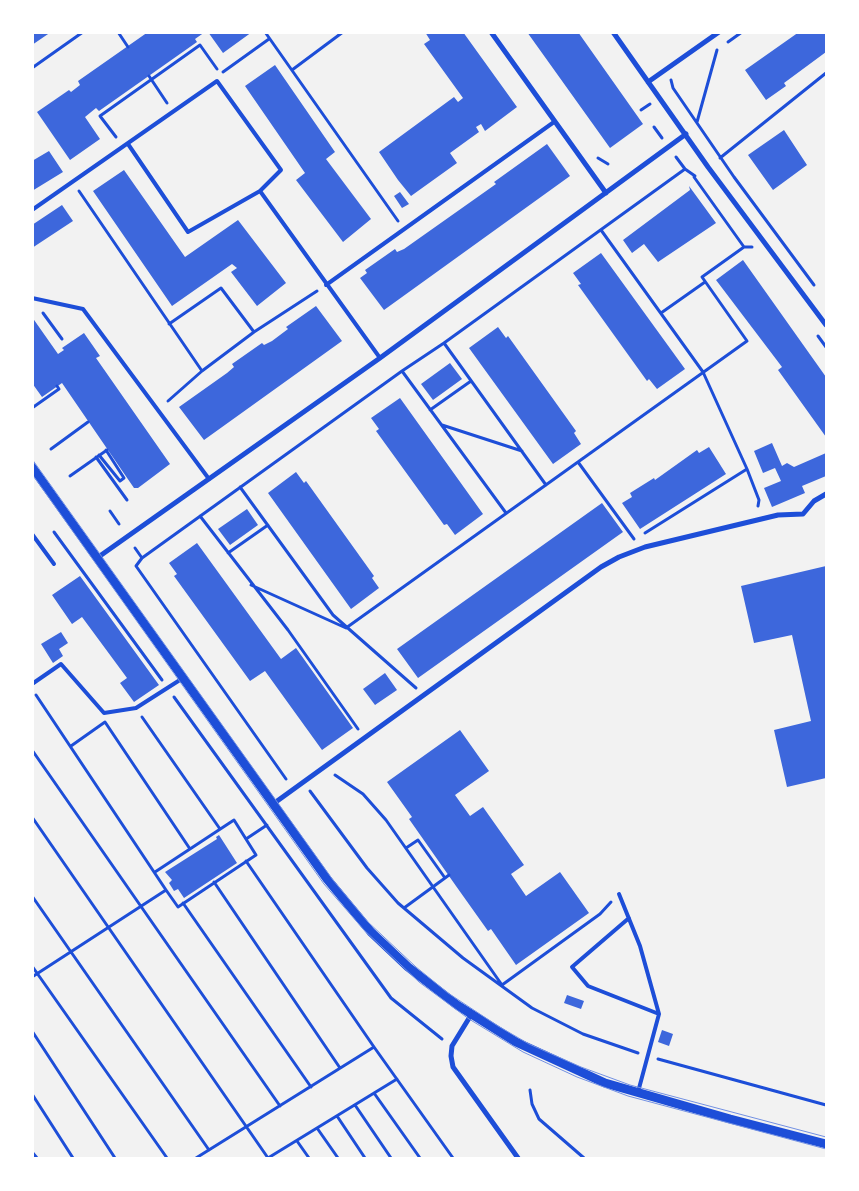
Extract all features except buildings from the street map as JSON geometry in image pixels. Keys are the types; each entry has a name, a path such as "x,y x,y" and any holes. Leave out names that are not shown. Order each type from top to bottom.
{"street":[{"path":"491,32 606,193"},
{"path":"613,32 708,166 826,325"},
{"path":"648,82 719,32"},
{"path":"97,558 380,358 686,134"},
{"path":"32,467 272,804 338,893 370,932 422,979 516,1042 561,1064 638,1093 826,1144"},
{"path":"272,804 601,567 619,557 645,547 778,515 803,514 814,500 826,494"},
{"path":"472,1014 452,1046 453,1067 518,1158"}],"lane":[{"path":"32,210 217,81 281,170 260,191 188,232 128,144"},
{"path":"326,285 554,122"},
{"path":"260,191 380,358"},
{"path":"32,298 82,309 209,479"},
{"path":"32,534 54,564"},
{"path":"32,684 62,664 104,713 136,708 183,678"},
{"path":"619,894 640,946 659,1014 638,1093"},
{"path":"629,918 572,967 588,986 659,1014"}],"path":[{"path":"32,68 83,32"},
{"path":"118,32 128,47"},
{"path":"265,32 404,229"},
{"path":"292,70 343,32"},
{"path":"109,144 117,139 100,116 150,78 200,45 220,74 270,39"},
{"path":"697,122 717,50"},
{"path":"663,72 673,82 673,88 721,158 816,286"},
{"path":"654,128 685,169 694,177 721,158 826,72"},
{"path":"150,78 168,104"},
{"path":"315,784 304,791 293,778 286,779 135,567 142,558 240,487 685,169"},
{"path":"73,183 202,371"},
{"path":"601,230 703,372 747,469 758,500 756,521"},
{"path":"346,628 747,341 702,277 744,247"},
{"path":"661,314 705,282"},
{"path":"173,408 167,400 202,371 254,332 326,285"},
{"path":"169,324 221,288 254,332"},
{"path":"42,312 62,339"},
{"path":"444,343 546,485"},
{"path":"402,370 506,513"},
{"path":"430,410 471,381"},
{"path":"32,408 59,389 57,386"},
{"path":"51,449 88,422"},
{"path":"441,425 522,452"},
{"path":"70,476 98,456 107,450 124,478 120,481 98,456"},
{"path":"98,456 127,500"},
{"path":"578,462 634,540 747,469"},
{"path":"240,487 333,615 424,694"},
{"path":"110,511 120,524"},
{"path":"200,516 288,630 364,738"},
{"path":"228,553 268,525"},
{"path":"54,532 100,592 391,998 442,1039"},
{"path":"136,548 142,558"},
{"path":"251,584 346,628"},
{"path":"32,689 178,907 256,855 234,820 155,872"},
{"path":"136,708 220,830"},
{"path":"71,746 105,722 190,849"},
{"path":"32,750 280,1106"},
{"path":"329,774 336,775 364,794 386,820 502,986"},
{"path":"308,789 367,868 404,908 463,958 532,1008 583,1034 648,1056 826,1104"},
{"path":"32,817 268,1158 397,1079"},
{"path":"246,839 267,825"},
{"path":"404,908 447,876 418,840 406,848"},
{"path":"246,861 453,1158"},
{"path":"214,882 340,1068"},
{"path":"32,977 166,890"},
{"path":"502,986 600,914 619,894"},
{"path":"32,896 209,1150"},
{"path":"183,903 311,1086"},
{"path":"32,966 167,1158"},
{"path":"32,1031 115,1158"},
{"path":"196,1158 374,1047"},
{"path":"530,1090 532,1104 539,1119 584,1158"},
{"path":"374,1093 420,1158"},
{"path":"32,1094 73,1158"},
{"path":"355,1105 391,1158"},
{"path":"337,1116 365,1158"},
{"path":"317,1128 338,1158"},
{"path":"297,1141 309,1158"},
{"path":"32,1152 37,1158"}],"tram line":[{"path":"32,459 333,880 368,922 416,967 448,993 498,1026 529,1044 581,1067 630,1085 826,1137"},
{"path":"32,474 324,884 364,930 419,982 469,1019 523,1052 577,1077 628,1096 826,1149"}]}
